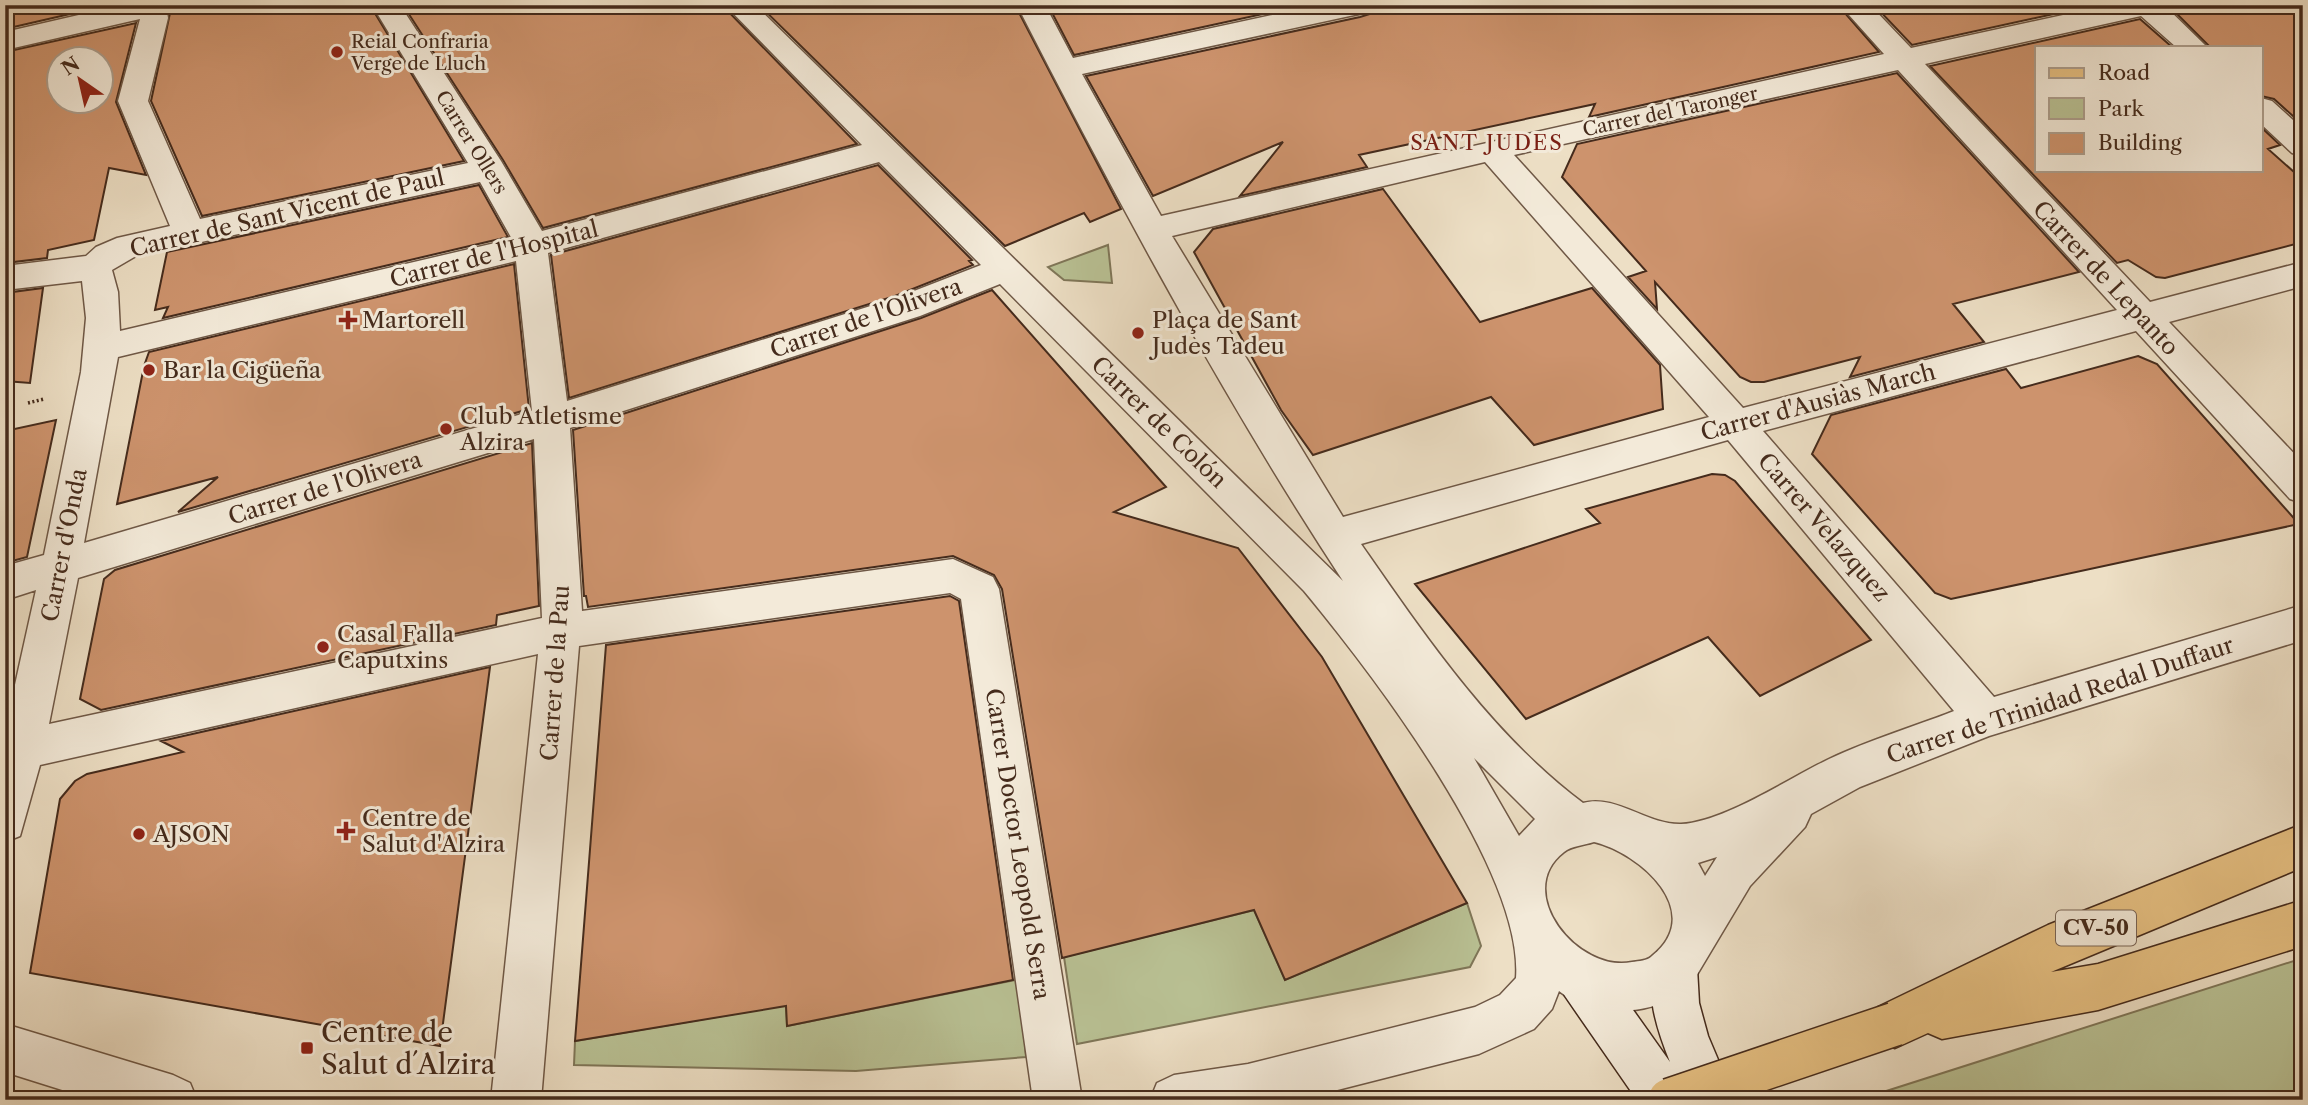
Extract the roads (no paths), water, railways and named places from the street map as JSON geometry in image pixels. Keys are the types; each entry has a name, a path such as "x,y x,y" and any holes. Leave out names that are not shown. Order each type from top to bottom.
{"main road":[{"name":"CV-50","path":"1668,1100 1895,1024 2064,941 2303,845"},
{"name":"CV-50","path":"1895,1024 2098,987 2303,923"}],"street":[{"name":"Carrer Ollers","path":"386,5 490,169 531,246"},
{"name":"Carrer de Colón","path":"739,5 1003,270 1282,541 1334,597 1421,715 1499,839 1521,885"},
{"path":"1031,5 1150,230 1299,481 1386,611 1463,711 1533,790 1574,823"},
{"path":"1064,69 1359,5"},
{"name":"Carrer de Lepanto","path":"1854,5 2303,488"},
{"path":"2147,5 2192,46"},
{"name":"Carrer del Taronger","path":"1150,230 1492,150 1904,61 2147,5"},
{"path":"5,41 154,6 154,18 133,101 189,232"},
{"path":"2262,109 2303,146"},
{"name":"Carrer de l'Hospital","path":"100,348 531,246 884,150"},
{"name":"Carrer Velazquez","path":"1492,150 1735,424 1986,718"},
{"name":"Carrer de Sant Vicent de Paul","path":"5,278 95,267 108,256 129,246 490,169"},
{"name":"Carrer de la Pau","path":"516,1100 563,631 551,419 531,246"},
{"name":"Carrer d'Onda","path":"5,821 61,567 100,348 102,296 95,267"},
{"name":"Carrer de l'Olivera","path":"5,583 551,419 908,307 1003,270"},
{"name":"Carrer d'Ausiàs March","path":"1335,535 1735,424 2303,274"},
{"name":"Carrer Doctor Leopold Serra","path":"563,631 953,576 979,589 1058,1100"},
{"name":"Carrer de Trinidad Redal Duffaur","path":"1650,841 1681,845 1706,841 1874,760 1986,718 2303,622"},
{"path":"23,749 563,631"},
{"name":"Carrer de Trinidad Redal Duffaur","path":"1682,955 1734,870 1766,834 1820,785"},
{"path":"1682,955 1660,979 1633,988 1602,986 1582,979 1556,962 1537,940 1527,922 1521,885 1532,851 1543,838 1574,823 1613,823 1650,841 1678,870 1687,888 1693,925 1673,986 1677,1016 1711,1100"},
{"path":"1174,1100 1248,1088 1479,1030 1517,1012 1535,992 1540,975 1537,940"},
{"path":"1582,979 1668,1100"},
{"path":"5,1048 173,1100"}],"place":[{"name":"Reial Confraria Verge de Lluch","path":"337,52"},
{"name":"Martorell","path":"348,320"},
{"name":"Plaça de Sant Judes Tadeu","path":"1138,333"},
{"name":"Bar la Cigüeña","path":"149,370"},
{"name":"Club Atletisme Alzira","path":"446,429"},
{"name":"Casal Falla Caputxins","path":"323,647"},
{"name":"Centre de Salut d'Alzira","path":"346,831"},
{"name":"AJSON","path":"139,834"},
{"name":"Centre de Salut d´Alzira","path":"307,1048"}],"district":[{"name":"SANT JUDES","path":"1487,143"}]}
